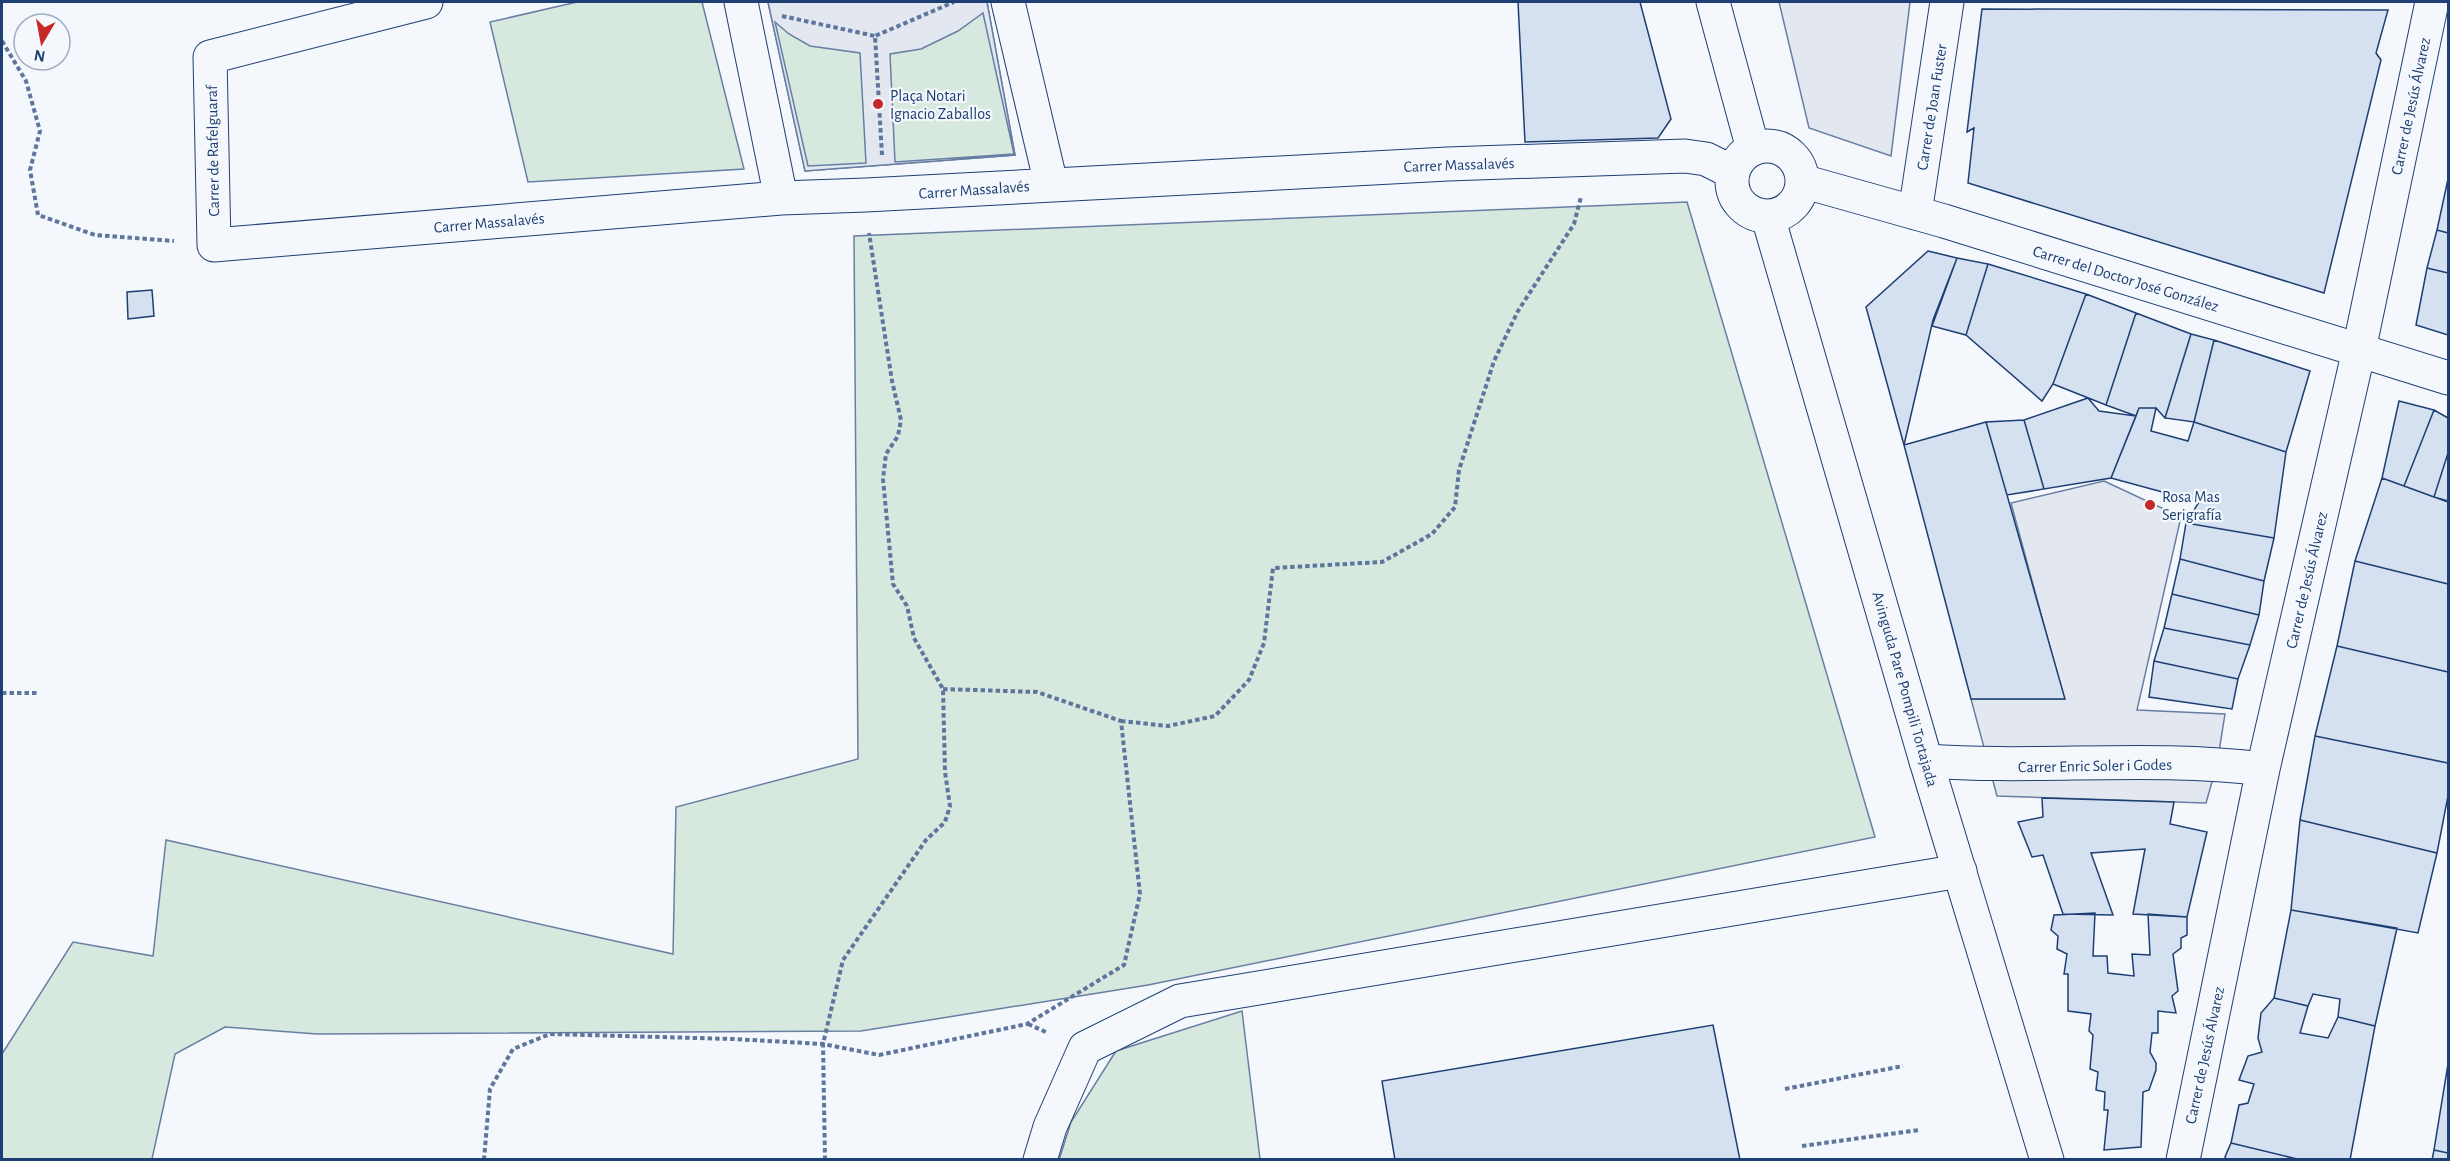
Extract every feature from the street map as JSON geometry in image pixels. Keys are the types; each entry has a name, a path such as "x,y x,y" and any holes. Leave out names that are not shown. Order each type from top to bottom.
{"street":[{"name":"Carrer de Rafelguaraf","path":"214,245 210,57 426,2"},
{"path":"741,2 781,198"},
{"path":"1008,2 1051,184"},
{"path":"1713,2 1743,160 1731,183 1739,203 1757,215 1768,217 1778,215 1796,202 1802,181 1795,160 1786,152 1776,147 1743,160"},
{"name":"Carrer de Joan Fuster","path":"1915,213 1947,2"},
{"name":"Carrer de Jesús Álvarez","path":"2183,1160 2263,770 2359,350 2432,2"},
{"name":"Carrer Massalavés","path":"214,245 781,198 1448,164 1685,156 1743,160"},
{"name":"Carrer del Doctor José González","path":"1802,181 1915,213 2448,378"},
{"name":"Avinguda Pare Pompili Tortajada","path":"1768,217 1926,761 2047,1160"},
{"name":"Carrer Enric Soler i Godes","path":"1926,761 1989,766 2217,764 2263,770"},
{"path":"1040,1160 1050,1127 1085,1048 1180,1001 1960,871"}],"path":[{"path":"771,14 875,36 954,2"},
{"path":"875,36 882,165"},
{"path":"2,41 26,81 40,130 30,170 38,215 95,235 214,245"},
{"path":"943,689 1037,692 1121,721 1168,726 1215,716 1249,680 1264,643 1273,568 1382,562 1432,534 1455,507 1460,470 1494,361 1518,311 1574,224 1582,193"},
{"path":"825,1160 823,1044 843,960 926,840 945,822 950,806 945,772 943,689 914,638 907,606 893,584 883,479 886,454 898,436 901,420 892,381 870,244 866,195"},
{"path":"2,693 38,693"},
{"path":"484,1160 490,1089 513,1049 550,1034 823,1044 879,1055 1027,1024 1124,965 1140,894 1121,721"},
{"path":"1785,1089 1903,1066"},
{"path":"1802,1146 1919,1130"}],"shaded area":[{"path":"577,2 702,2 744,169 528,182 490,22"},
{"path":"768,2 987,2 1015,155 805,171"},
{"name":"Plaça Notari Ignacio Zaballos","path":"768,2 987,2 1015,155 805,171","holes":["983,13 1014,154 895,162 890,54 921,49 958,31","775,22 789,34 810,46 860,53 866,163 808,166"]},
{"path":"1779,2 1910,2 1891,156 1809,128"},
{"path":"1687,202 1875,837 1148,985 861,1031 317,1034 225,1027 175,1054 152,1159 2,1159 2,1054 73,942 153,956 166,840 673,954 676,807 858,759 854,236"},
{"path":"2104,481 2181,517 2137,710 2225,714 2217,764 2206,803 1997,796 1971,699 2064,699 2011,503"},
{"path":"1242,1011 1260,1159 1059,1160 1071,1122 1116,1051"}],"building":[{"path":"1518,2 1640,2 1671,119 1658,138 1525,142"},
{"path":"1982,9 2388,10 2376,53 2381,60 2324,293 1968,183 1974,128 1967,132"},
{"path":"2448,179 2448,233 2437,230"},
{"path":"2437,230 2448,233 2448,273 2427,268"},
{"path":"1928,251 1957,258 1933,320 1904,445 1866,307"},
{"path":"1957,258 1988,264 1966,335 1932,326"},
{"path":"1988,264 2086,294 2053,384 2042,401 1966,335"},
{"path":"2427,268 2448,273 2448,335 2416,325"},
{"path":"152,290 154,316 128,319 127,292"},
{"path":"2086,294 2136,313 2106,405 2053,384"},
{"path":"2136,313 2191,334 2165,418 2156,408 2139,408 2136,416 2106,405"},
{"path":"2191,334 2214,340 2194,422 2165,418"},
{"path":"2214,340 2310,371 2286,452 2194,422"},
{"path":"2088,398 2099,411 2136,416 2111,478 2044,489 2024,420"},
{"path":"2399,401 2434,410 2404,486 2382,478"},
{"path":"2139,408 2156,408 2151,431 2188,441 2194,422 2286,452 2274,538 2186,523 2199,502 2111,478"},
{"path":"2434,410 2448,418 2448,453 2434,497 2404,486"},
{"path":"2024,420 2044,489 2007,495 1986,422"},
{"path":"1986,422 2065,699 1971,699 1904,445"},
{"path":"2448,453 2448,501 2434,497"},
{"path":"2382,478 2448,502 2448,584 2355,561"},
{"path":"2186,523 2274,538 2264,581 2180,559"},
{"path":"2180,559 2264,581 2259,615 2172,594"},
{"path":"2355,561 2448,584 2448,672 2337,646"},
{"path":"2172,594 2259,615 2250,645 2164,628"},
{"path":"2164,628 2250,645 2238,679 2154,661"},
{"path":"2337,646 2448,672 2448,763 2315,736"},
{"path":"2154,661 2238,679 2232,709 2149,697"},
{"path":"2315,736 2448,763 2448,796 2437,853 2300,820"},
{"path":"2042,798 2174,802 2170,824 2207,832 2187,917 2133,914 2145,849 2091,853 2113,915 2063,914 2043,855 2032,857 2018,822 2043,817"},
{"path":"2300,820 2437,853 2418,933 2291,910"},
{"path":"2291,910 2397,928 2375,1026 2338,1017 2340,999 2313,994 2308,1006 2274,998"},
{"path":"2095,913 2093,956 2107,956 2108,973 2134,976 2132,954 2150,955 2148,914 2187,917 2187,935 2181,938 2181,948 2173,954 2178,991 2172,996 2176,1013 2158,1011 2158,1033 2152,1033 2150,1052 2156,1063 2156,1070 2149,1090 2143,1092 2141,1147 2104,1150 2108,1110 2104,1110 2105,1092 2096,1090 2098,1072 2090,1069 2093,1035 2089,1031 2091,1014 2068,1011 2068,974 2064,974 2067,954 2057,949 2058,936 2051,930 2054,915"},
{"path":"2274,998 2308,1006 2300,1033 2328,1038 2338,1017 2375,1026 2350,1160 2301,1160 2231,1143 2239,1105 2248,1103 2254,1084 2239,1080 2248,1056 2262,1052 2258,1038 2261,1013"},
{"path":"1713,1025 1740,1160 1395,1160 1382,1081"},
{"path":"2448,1064 2448,1153 2434,1150"},
{"path":"2231,1143 2301,1160 2227,1160 2225,1157"},
{"path":"2434,1150 2448,1153 2448,1160 2432,1160"}],"place":[{"name":"Plaça Notari Ignacio Zaballos","path":"878,104"},
{"name":"Rosa Mas Serigrafía","path":"2150,505"}]}
